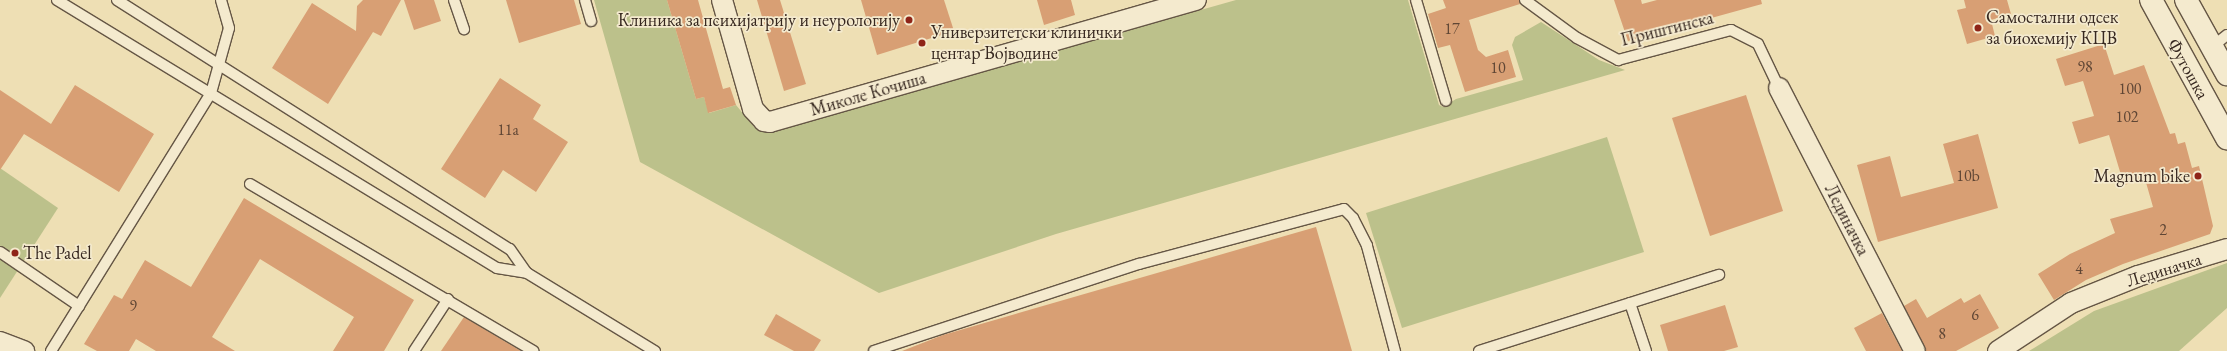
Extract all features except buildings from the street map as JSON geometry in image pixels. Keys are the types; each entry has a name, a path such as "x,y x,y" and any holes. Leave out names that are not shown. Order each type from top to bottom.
{"main road":[{"name":"Футошка","path":"2151,0 2227,138"},
{"name":"Футошка","path":"2186,0 2220,41 2227,74"}],"street":[{"name":"Миколе Кочиша","path":"722,0 753,109 764,121 779,120 1142,8 1196,0"},
{"name":"Лединачка","path":"1779,88 1915,351"},
{"name":"Лединачка","path":"1998,351 2071,303 2138,276 2227,249"},
{"path":"0,342 24,351"}],"lane":[{"path":"57,0 497,268 527,273 655,351"},
{"path":"117,0 510,249 527,273"},
{"path":"51,351 211,93 229,28 221,0"},
{"path":"454,0 464,29"},
{"path":"585,0 591,21"},
{"path":"1416,0 1446,101"},
{"name":"Приштинска","path":"1530,1 1577,38 1618,60 1732,30 1758,44 1779,88"},
{"path":"250,184 448,299 534,351"},
{"path":"874,351 1139,264 1344,209 1353,218 1367,246 1395,351"},
{"path":"0,252 79,306"},
{"path":"1479,351 1719,274"},
{"path":"414,351 448,299"},
{"path":"1630,303 1646,351"}],"green space":[{"path":"594,0 667,0 696,99 704,97 709,113 736,105 755,128 769,132 1236,0 1408,0 1439,105 1443,107 1456,99 1523,80 1512,45 1515,37 1541,22 1599,60 1625,70 1056,234 879,293 640,162"},
{"path":"1607,137 1644,252 1402,328 1366,213"},
{"name":"The Padel","path":"0,168 58,208 0,298"},
{"path":"2227,263 2227,308 2179,351 2029,351 2094,311"}],"place":[{"name":"Клиника за психијатрију и неурологију","path":"909,20"},
{"name":"Самостални одсек за биохемију КЦВ","path":"1978,28"},
{"name":"Универзитетски клинички центар Војводине","path":"922,43"},
{"name":"Magnum bike","path":"2198,176"},
{"name":"The Padel","path":"15,253"}]}
